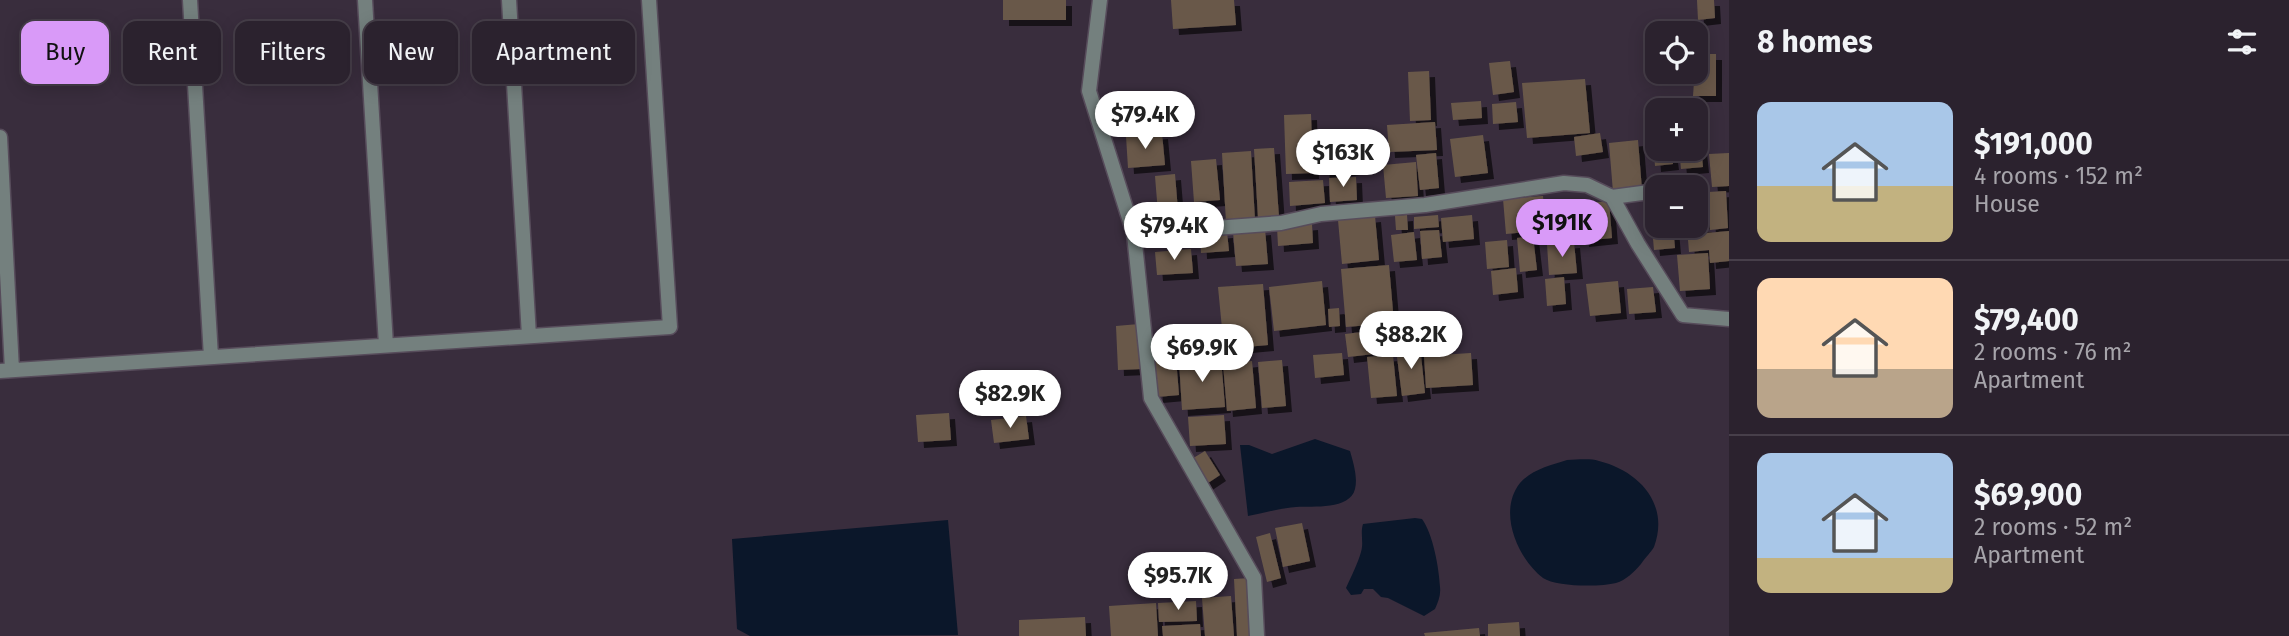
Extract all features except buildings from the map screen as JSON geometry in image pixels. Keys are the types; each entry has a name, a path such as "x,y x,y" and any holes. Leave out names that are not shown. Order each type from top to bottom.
{"street":[{"path":"190,0 211,357"},
{"path":"365,0 386,345"},
{"path":"509,0 529,336"},
{"path":"0,137 6,371 670,327 649,0"},
{"path":"1100,0 1089,91 1134,234 1151,398 1254,578 1256,636"},
{"path":"1134,234 1281,223 1321,214 1425,205 1564,183 1587,185 1612,197 1645,193"},
{"path":"1612,197 1638,244 1684,315 1729,319"}],"water":[{"path":"1315,439 1350,451 1356,480 1352,496 1330,506 1290,508 1248,516 1240,445 1249,445 1272,454"},
{"path":"1567,460 1599,461 1614,466 1638,481 1654,504 1658,531 1654,547 1636,570 1620,582 1589,586 1549,581 1534,570 1513,534 1510,507 1520,483 1542,468"},
{"path":"1422,519 1426,525 1435,552 1440,590 1435,609 1424,616 1381,597 1373,589 1364,589 1361,594 1351,595 1346,588 1361,552 1363,524"},
{"path":"948,520 958,635 750,636 737,629 732,539"}]}
